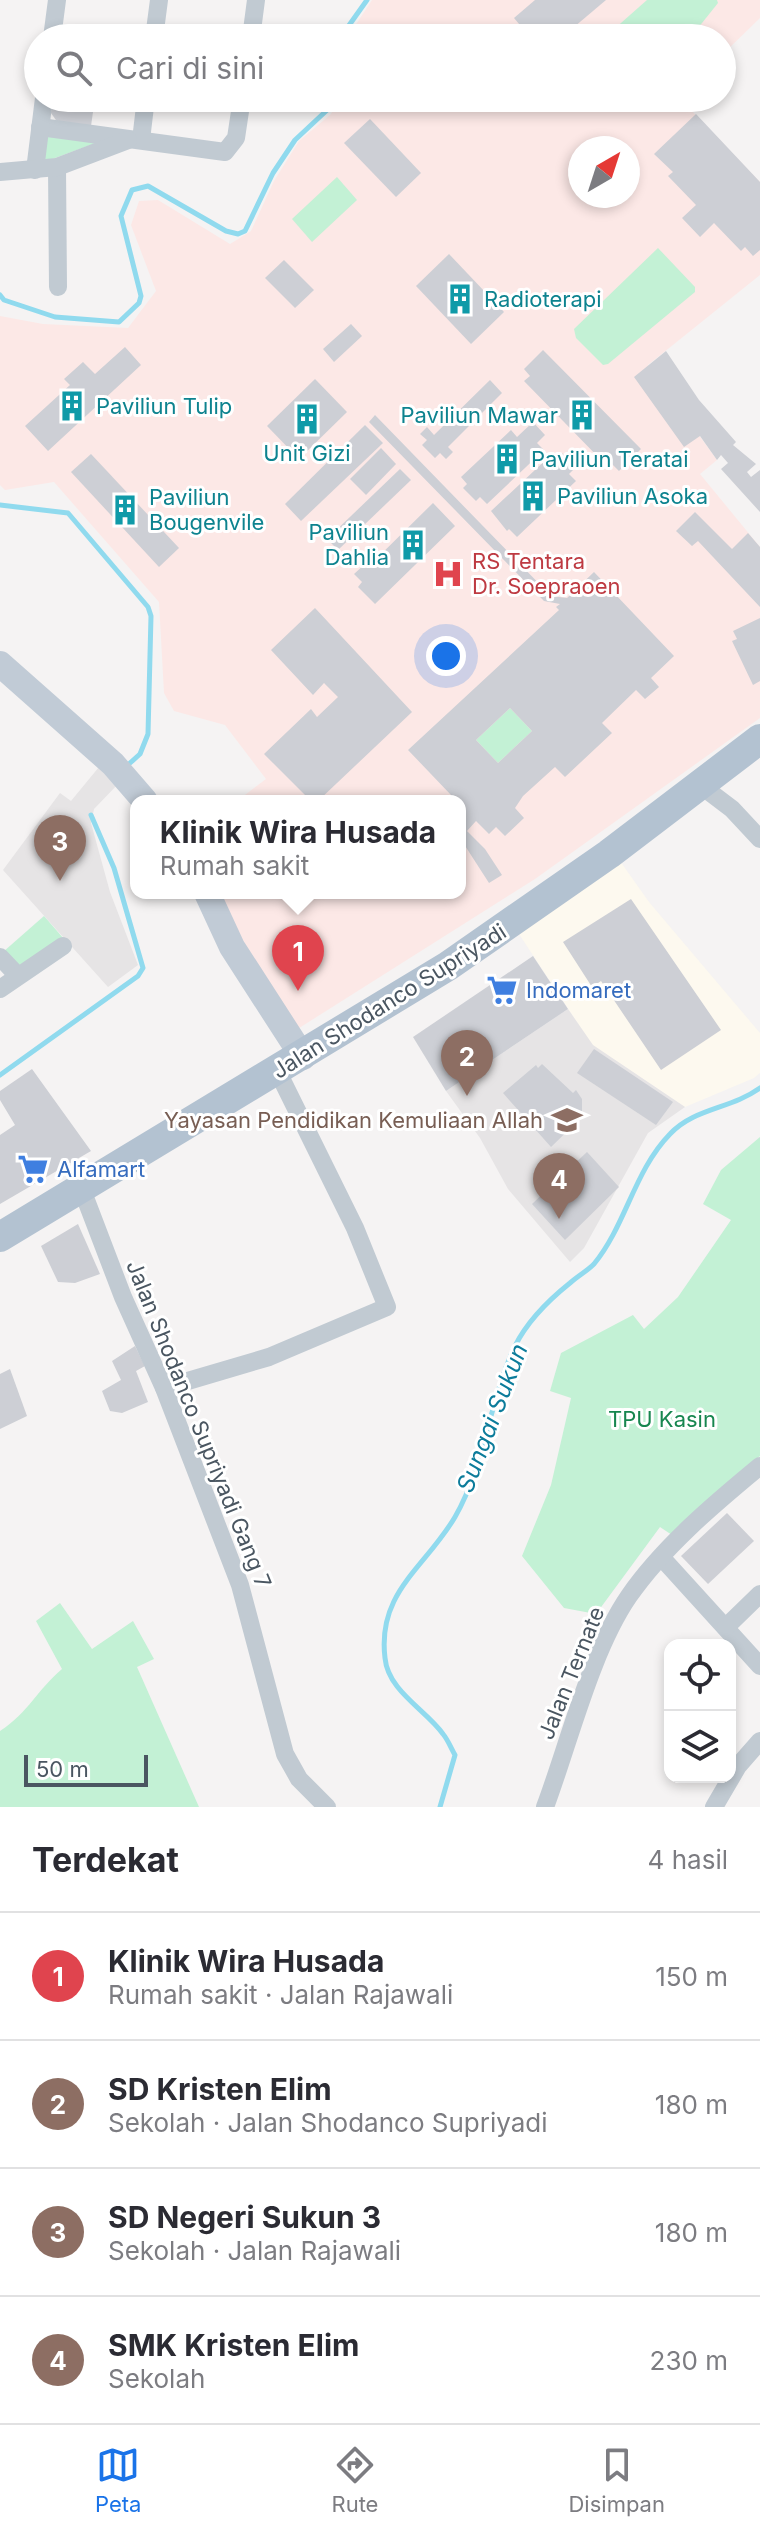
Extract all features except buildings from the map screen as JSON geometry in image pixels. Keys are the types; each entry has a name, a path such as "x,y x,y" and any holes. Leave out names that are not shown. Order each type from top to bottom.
{"main road":[{"name":"Jalan Shodanco Supriyadi","path":"0,1237 291,1064 531,910 760,739"}],"street":[{"path":"54,24 57,0"},
{"path":"156,24 159,0"},
{"path":"253,24 256,0"},
{"path":"35,170 42,112"},
{"path":"136,139 143,112"},
{"path":"40,127 225,152 236,138 240,112"},
{"path":"0,172 57,167 136,139"},
{"path":"57,167 58,287"},
{"path":"0,664 113,764 140,795"},
{"path":"699,784 732,809 760,839"},
{"path":"164,1388 269,1357 387,1307 291,1064 210,899"},
{"path":"0,989 63,946"},
{"path":"0,957 18,976"},
{"name":"Jalan Shodanco Supriyadi Gang 7","path":"81,1187 123,1297 164,1388 204,1500 240,1585 285,1754 299,1779 327,1807"},
{"name":"Jalan Ternate","path":"545,1807 608,1636 628,1598 662,1558 760,1466"},
{"path":"662,1558 760,1666"},
{"path":"726,1627 760,1594"},
{"path":"714,1807 738,1766 760,1741"}],"shaded area":[{"path":"372,0 760,0 760,18 736,41 736,24 356,24"},
{"name":"RS Tentara Dr. Soepraoen","path":"332,112 693,112 760,182 760,275 648,365 717,460 700,474 760,547 760,718 535,879 296,1030 219,899 466,899 466,795 245,795 266,779 225,725 174,711 164,693 159,602 54,482 5,490 0,485 0,316 43,324 128,328 156,291 131,225 139,201 158,200 230,244 251,231 274,181 299,141"},
{"path":"99,767 118,784 94,809 91,823 110,892 138,965 108,987 3,870 60,793 71,801"},
{"path":"620,861 649,902 760,1033 760,1073 754,1078 685,1107 592,1045 517,931"},
{"name":"Yayasan Pendidikan Kemuliaan Allah","path":"568,1009 593,1045 685,1107 648,1133 584,1248 570,1262 508,1189 480,1138 446,1091"}],"green space":[{"path":"647,0 717,0 718,3 701,24 620,24"},
{"path":"44,136 96,143 44,162"},
{"path":"337,177 357,200 312,242 292,219"},
{"path":"658,248 695,287 695,292 603,365 576,338 574,329"},
{"path":"510,708 532,731 498,763 476,740"},
{"path":"44,916 64,939 18,966 3,952"},
{"name":"TPU Kasin","path":"760,1137 760,1456 672,1535 660,1527 596,1614 564,1608 522,1556 551,1485 571,1398 550,1391 561,1353 633,1315 644,1329 678,1297 731,1220 703,1204 721,1170"},
{"path":"60,1603 92,1649 133,1621 154,1659 137,1667 199,1807 0,1807 0,1731 62,1669 36,1621"}],"waterway":[{"path":"350,24 367,0"},
{"path":"0,295 4,300 55,317 119,322 139,303 141,296 121,216 132,190 148,186 226,231 238,234 245,231 273,173 295,140 325,112"},
{"path":"0,505 68,513 148,607 151,616 148,734 140,754 130,763"},
{"path":"0,1075 138,976 143,968 114,868 91,815"},
{"name":"Sungai Sukun","path":"440,1807 455,1755 436,1725 400,1690 388,1670 384,1635 388,1615 406,1582 443,1535 465,1497 506,1367 526,1328 555,1296 594,1264 605,1249 647,1164 670,1134 690,1119 760,1088"}],"place":[{"name":"Radioterapi","path":"460,299"},
{"name":"Paviliun Tulip","path":"72,406"},
{"name":"Paviliun Mawar","path":"582,415"},
{"name":"Unit Gizi","path":"307,419"},
{"name":"Paviliun Teratai","path":"507,459"},
{"name":"Paviliun Asoka","path":"533,496"},
{"name":"Paviliun Bougenvile","path":"125,510"},
{"name":"Paviliun Dahlia","path":"413,545"},
{"name":"RS Tentara Dr. Soepraoen","path":"448,574"},
{"name":"SD Negeri Sukun 3","path":"60,881"},
{"name":"Indomaret","path":"502,990"},
{"name":"Klinik Wira Husada","path":"298,991"},
{"name":"SD Kristen Elim","path":"467,1096"},
{"name":"Yayasan Pendidikan Kemuliaan Allah","path":"567,1120"},
{"name":"Alfamart","path":"33,1169"},
{"name":"SMK Kristen Elim","path":"559,1219"}]}
